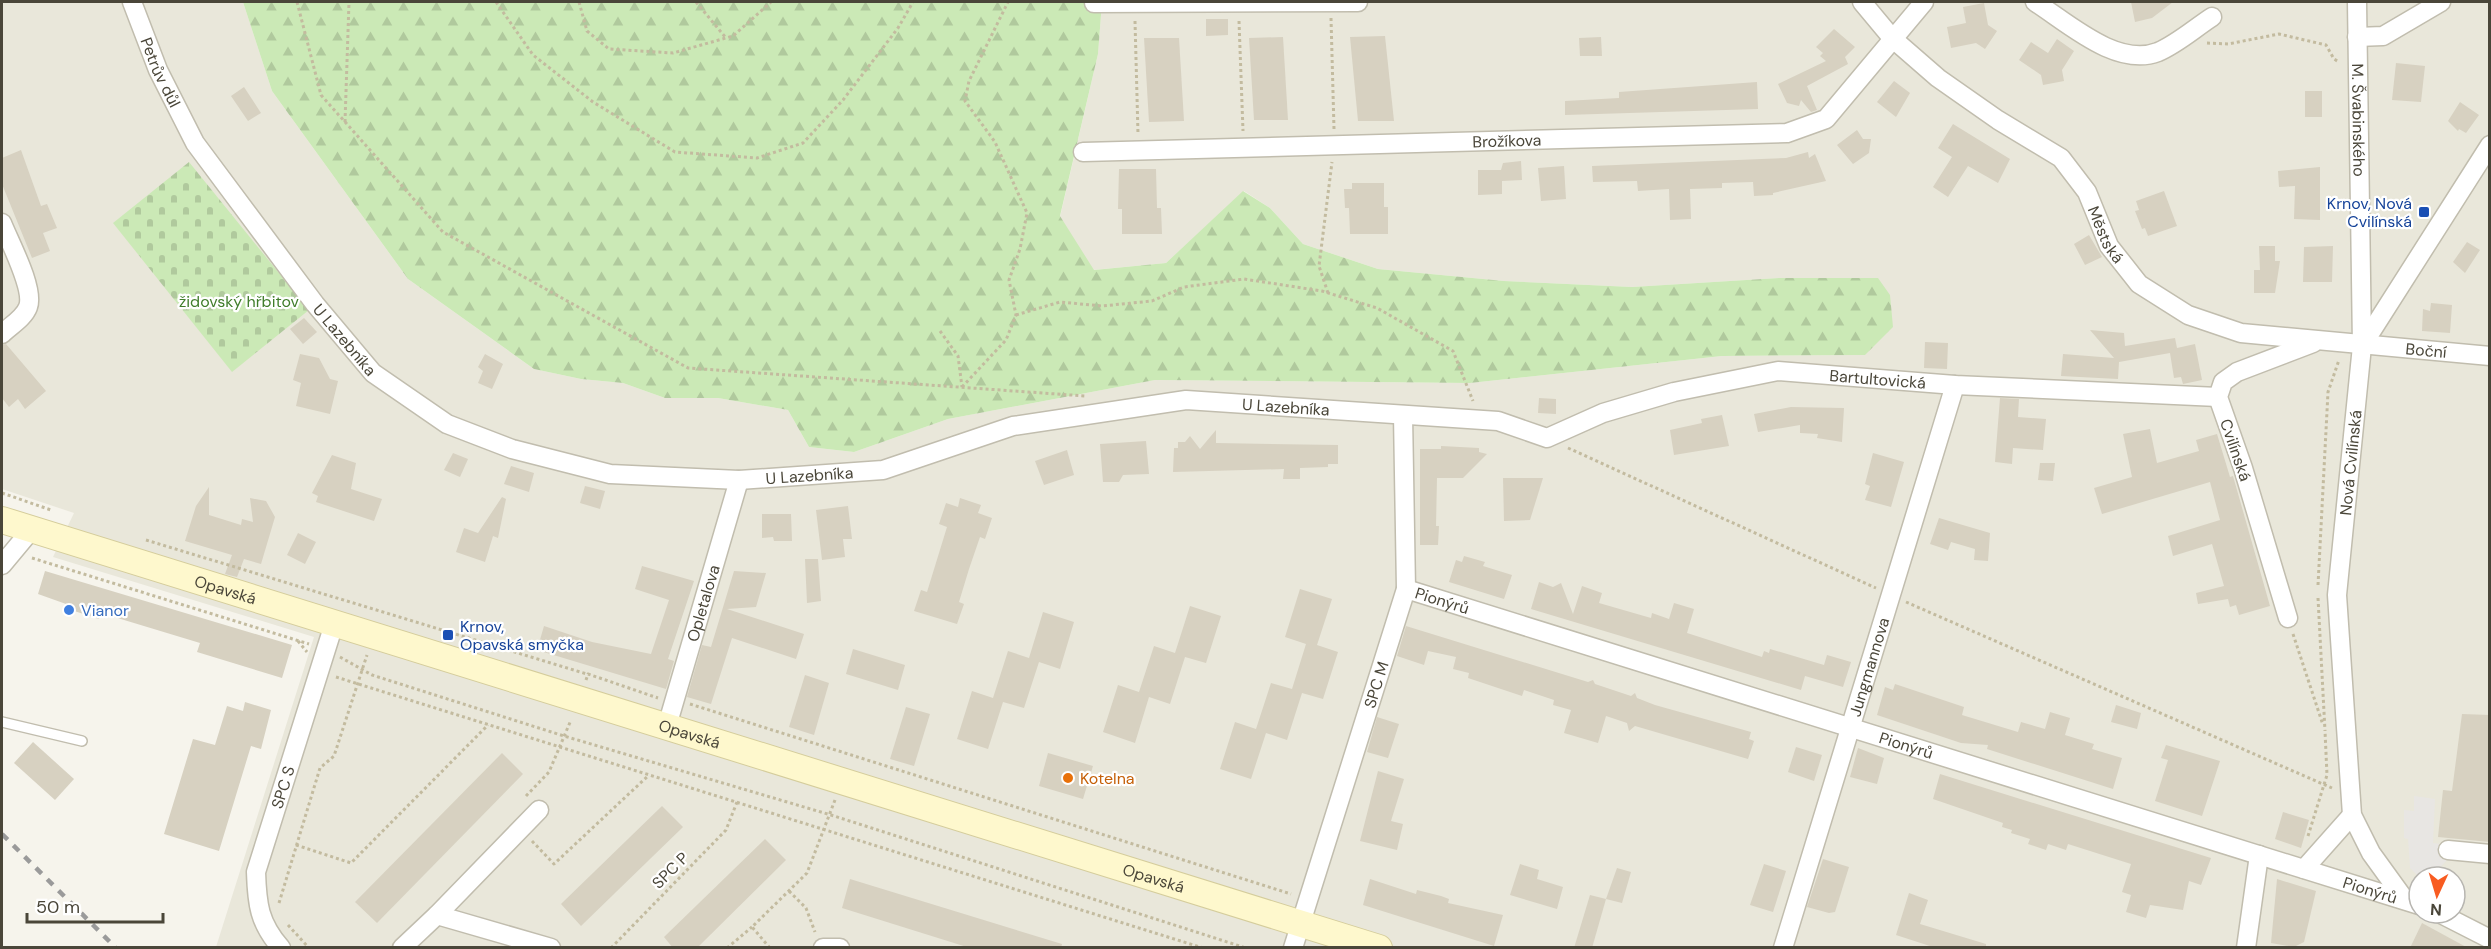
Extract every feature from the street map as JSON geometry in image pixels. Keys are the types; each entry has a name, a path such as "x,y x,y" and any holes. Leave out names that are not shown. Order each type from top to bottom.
{"main road":[{"name":"Opavská","path":"2,520 579,699 670,714 841,782 1379,948"}],"street":[{"name":"Petrův důl","path":"132,2 158,70 195,143"},
{"path":"1094,3 1358,2"},
{"name":"Městská","path":"1862,2 1892,38 1938,78 1998,120 2061,158 2087,192 2109,246 2139,284 2188,315 2241,333 2362,346"},
{"path":"1892,38 1924,2"},
{"path":"2035,2 2109,50 2134,57 2158,52 2212,17"},
{"name":"M. Švabinského","path":"2357,2 2362,346"},
{"path":"2357,37 2383,36 2441,2"},
{"name":"Brožíkova","path":"1083,152 1243,148 1334,153 1787,133 1826,119 1892,38"},
{"name":"U Lazebníka","path":"195,143 315,304 373,373 447,424 512,449 610,474 740,480 883,470 1013,426 1186,400 1480,419 1498,421 1547,438"},
{"name":"Nová Cvilínská","path":"2352,815 2337,595 2362,346 2490,146"},
{"path":"2,223 18,260 30,300 21,318 2,334"},
{"name":"Cvilínská","path":"2288,618 2243,468 2218,397 2223,382 2237,372 2318,342"},
{"name":"Boční","path":"2362,346 2490,356"},
{"name":"Bartultovická","path":"1547,438 1603,413 1654,398 1778,370 1955,385 2218,397"},
{"name":"Jungmannova","path":"1783,948 1955,385"},
{"name":"SPC M","path":"1293,948 1406,589 1403,415"},
{"name":"Opletalova","path":"670,714 740,480"},
{"path":"7,559 32,529"},
{"name":"Pionýrů","path":"1406,589 2407,900"},
{"name":"SPC S","path":"281,948 271,937 257,907 256,872 334,624"},
{"path":"402,948 539,810"},
{"path":"2304,869 2352,815 2371,853 2407,896"},
{"path":"2448,850 2490,854"},
{"path":"2246,948 2259,855"},
{"path":"437,915 551,948"},
{"path":"2463,925 2490,939"}],"lane":[{"path":"2,722 82,741"}],"path":[{"path":"297,2 321,95 443,232 688,368 1090,396"},
{"path":"345,122 349,2"},
{"path":"496,2 533,55 593,102 675,152 758,158 803,142 843,100 898,28 913,2"},
{"path":"579,2 587,31 609,49 674,53 733,36 771,2"},
{"path":"696,2 726,38"},
{"path":"962,387 1006,340 1016,315 1009,280 1020,249 1027,213 995,142 965,101 969,81 1008,2"},
{"path":"1328,293 1319,266 1334,153 1330,2"},
{"path":"1134,3 1139,151"},
{"path":"2176,40 2228,44 2279,34 2326,45 2334,59 2358,69"},
{"path":"1240,39 1243,148"},
{"path":"1016,315 1060,302 1102,306 1152,301 1184,287 1244,279 1328,293 1377,308 1453,351 1480,419"},
{"path":"940,331 958,356 962,387"},
{"path":"1547,438 1891,595 2324,785"},
{"path":"2,493 54,512"},
{"path":"144,539 588,674 670,714 695,705 1296,895"},
{"path":"7,559 326,650 362,671 564,736 831,815 1246,948"},
{"path":"2288,618 2325,731 2327,775 2304,852 2304,869"},
{"path":"279,907 320,768 334,756 373,636"},
{"path":"320,669 331,675 488,725 1203,948"},
{"path":"520,802 549,772 588,674"},
{"path":"296,845 351,863 488,725"},
{"path":"521,830 554,864 649,774"},
{"path":"727,948 753,927 807,873 826,830 841,782"},
{"name":"SPC P","path":"610,948 726,830 737,802"},
{"path":"789,891 806,908 812,929 831,947"},
{"path":"284,921 309,948"},
{"path":"753,927 770,948"}],"shaded area":[{"path":"2,2 243,2 272,91 408,279 534,369 581,379 623,383 665,398 718,398 788,410 809,447 854,452 948,419 1155,380 1470,383 1722,356 1865,355 1878,278 1779,278 1632,287 1504,281 1378,269 1303,244 1270,208 1244,191 1166,263 1093,270 1060,217 1098,54 1102,2 2489,2 2489,947 216,947 314,637 53,557 74,513 2,489"},
{"path":"2414,796 2435,799 2433,843 2447,845 2447,860 2442,865 2410,865 2408,839 2404,838 2404,810 2414,811"}],"green space":[{"path":"243,2 1102,2 1098,54 1060,216 1094,270 1166,263 1243,191 1270,208 1303,244 1378,269 1504,281 1632,287 1779,278 1878,278 1890,295 1893,327 1865,355 1722,356 1470,383 1155,380 948,419 854,452 809,447 788,410 718,398 665,398 623,383 581,379 534,369 408,279 272,91"},
{"name":"židovský hřbitov","path":"189,162 309,310 232,372 113,223"}],"building":[{"path":"2131,2 2173,2 2152,18 2135,22"},
{"path":"1984,3 1988,25 1997,31 1985,49 1976,43 1951,48 1947,27 1966,23 1963,7"},
{"path":"1206,19 1228,19 1228,35 1206,36"},
{"path":"1834,29 1855,47 1845,57 1848,64 1807,86 1817,110 1811,112 1801,100 1799,106 1787,103 1778,84 1826,61 1820,56 1823,53 1816,47"},
{"path":"1385,36 1394,121 1358,121 1350,37"},
{"path":"1283,37 1288,120 1254,120 1249,38"},
{"path":"1601,37 1602,56 1580,56 1579,38"},
{"path":"1144,38 1179,38 1184,121 1149,122"},
{"path":"2057,39 2074,51 2062,70 2064,81 2043,85 2041,75 2019,60 2031,42 2048,53"},
{"path":"2396,63 2425,66 2421,102 2392,100"},
{"path":"1894,81 1910,93 1896,117 1877,102"},
{"path":"1757,82 1758,109 1565,115 1565,101 1619,98 1619,92"},
{"path":"244,87 261,113 248,121 231,96"},
{"path":"2305,91 2322,91 2322,117 2305,117"},
{"path":"2460,102 2479,115 2466,133 2459,129 2458,131 2448,121"},
{"path":"1953,124 2010,159 1998,183 1968,166 1948,197 1933,187 1952,157 1938,148"},
{"path":"1857,130 1863,139 1871,139 1869,153 1853,164 1837,145"},
{"path":"21,150 41,206 47,204 57,228 43,233 50,251 32,258 2,184 2,158"},
{"path":"1808,152 1809,158 1815,154 1826,181 1773,193 1773,195 1754,196 1753,182 1722,183 1722,188 1690,189 1691,219 1670,220 1669,189 1638,191 1637,181 1593,182 1592,166 1786,158"},
{"path":"1521,161 1522,180 1502,181 1502,194 1478,195 1478,170 1501,170 1503,163"},
{"path":"1564,166 1566,199 1541,201 1538,168"},
{"path":"2320,167 2320,220 2294,219 2295,186 2279,187 2278,171"},
{"path":"1119,169 1156,169 1157,208 1161,208 1162,234 1122,234 1122,209 1118,209"},
{"path":"1352,183 1384,183 1384,207 1388,207 1388,234 1350,234 1349,208 1345,208 1344,189 1352,189"},
{"path":"2164,191 2177,226 2148,236 2145,228 2142,229 2135,211 2139,210 2136,201"},
{"path":"2089,235 2102,257 2085,265 2074,244"},
{"path":"2467,242 2480,250 2465,273 2453,262"},
{"path":"2259,246 2275,246 2275,261 2280,261 2275,293 2254,293 2254,270 2260,270"},
{"path":"2333,246 2332,282 2303,282 2304,247"},
{"path":"2431,303 2452,305 2450,333 2422,331 2423,309 2430,311"},
{"path":"304,318 317,332 303,344 290,329"},
{"path":"2090,330 2124,333 2125,346 2175,338 2177,348 2195,344 2202,380 2183,384 2181,377 2174,378 2170,353 2119,362 2118,379 2061,376 2063,354 2114,358"},
{"path":"1925,342 1948,343 1947,369 1924,368"},
{"path":"6,344 46,391 25,409 18,399 9,407 2,398 2,345"},
{"path":"300,354 319,358 330,379 338,381 330,414 296,406 301,383 293,380"},
{"path":"485,354 503,364 492,389 478,383 483,371 478,367"},
{"path":"1539,398 1556,399 1556,414 1538,413"},
{"path":"2000,398 2019,399 2018,417 2046,419 2043,450 2013,448 2012,464 1995,462"},
{"path":"1791,407 1844,408 1842,442 1817,438 1818,434 1800,433 1800,425 1758,432 1754,414"},
{"path":"1722,415 1729,446 1674,455 1670,430 1702,423 1701,419"},
{"path":"2150,429 2157,463 2199,451 2196,440 2217,434 2230,477 2233,476 2270,606 2239,615 2236,605 2230,607 2228,599 2198,604 2196,593 2224,586 2212,544 2173,556 2168,536 2220,520 2210,482 2102,514 2094,488 2132,477 2123,434"},
{"path":"1216,430 1216,443 1338,445 1338,464 1328,464 1328,467 1300,468 1300,479 1283,479 1284,469 1173,472 1174,448 1178,448 1178,442 1185,442 1190,436 1200,449"},
{"path":"1146,441 1149,474 1123,475 1119,482 1103,482 1100,444"},
{"path":"1441,446 1479,448 1479,452 1487,454 1463,478 1437,478 1438,545 1420,545 1420,449 1441,449"},
{"path":"1067,450 1074,475 1044,485 1035,461"},
{"path":"453,453 468,459 460,477 444,470"},
{"path":"1873,453 1904,462 1891,507 1865,500 1870,486 1865,484"},
{"path":"332,455 356,463 351,489 382,499 374,521 316,502 318,496 312,493"},
{"path":"2040,463 2055,463 2053,481 2038,480"},
{"path":"511,466 534,473 529,492 504,484"},
{"path":"1503,478 1543,478 1530,520 1504,521"},
{"path":"585,486 605,491 600,509 580,503"},
{"path":"209,487 209,515 241,525 242,519 253,522 250,498 266,501 275,517 261,564 244,559 237,577 225,574 232,555 185,541 196,506"},
{"path":"502,497 506,499 498,538 493,536 485,562 456,552 464,528 478,533"},
{"path":"960,498 981,505 978,513 992,518 985,539 980,537 969,569 959,602 964,604 957,624 914,611 921,590 927,592 947,527 939,524 946,503 958,507"},
{"path":"848,506 852,539 843,539 845,557 822,560 816,510"},
{"path":"762,514 791,514 792,541 774,541 773,537 762,538"},
{"path":"1939,518 1990,533 1988,561 1974,560 1975,549 1951,542 1948,550 1930,544"},
{"path":"298,533 316,542 305,564 287,555"},
{"path":"1464,556 1485,562 1483,566 1512,575 1504,599 1449,582 1456,560 1462,562"},
{"path":"805,559 818,559 821,601 807,603"},
{"path":"642,566 694,581 668,659 674,661 666,689 537,650 544,626 592,642 651,654 669,600 635,589"},
{"path":"45,571 292,645 282,678 197,652 200,643 101,613 99,619 65,608 66,604 38,594"},
{"path":"734,571 766,573 756,607 727,609 804,634 796,659 732,638 711,704 687,697 702,645 711,647"},
{"path":"1539,582 1553,587 1561,583 1573,614 1582,586 1602,593 1599,603 1651,618 1652,613 1669,619 1674,603 1694,609 1687,633 1762,657 1764,651 1769,653 1770,649 1824,665 1827,655 1851,662 1843,687 1805,676 1801,690 1531,609"},
{"path":"1300,589 1332,599 1317,645 1338,652 1323,699 1302,693 1287,740 1266,733 1251,779 1220,769 1235,722 1256,729 1271,683 1292,689 1306,644 1285,637"},
{"path":"1190,606 1221,616 1206,663 1185,657 1170,704 1149,697 1135,743 1103,732 1118,685 1139,692 1154,646 1175,653"},
{"path":"1043,612 1074,622 1060,669 1039,662 1024,708 1003,702 988,749 957,739 972,691 993,698 1008,651 1029,658"},
{"path":"1406,626 1588,682 1593,680 1595,684 1631,696 1635,693 1637,698 1655,705 1751,732 1749,739 1754,741 1748,759 1635,726 1629,731 1627,723 1606,716 1598,743 1564,733 1571,710 1553,705 1554,700 1524,690 1522,696 1468,678 1469,673 1453,669 1456,657 1428,651 1424,665 1397,656"},
{"path":"853,649 905,665 898,690 846,674"},
{"path":"805,675 829,683 814,735 789,727"},
{"path":"1895,684 1964,707 1962,715 2018,732 2021,722 2045,729 2050,712 2070,718 2065,735 2094,744 2092,749 2122,758 2113,789 1987,749 1988,745 1961,743 1877,715 1885,687 1893,690"},
{"path":"245,702 271,710 261,749 251,746 219,851 164,834 193,739 215,745 227,706 243,711"},
{"path":"2116,705 2141,713 2137,729 2111,722"},
{"path":"906,707 930,714 914,766 890,759"},
{"path":"2462,714 2490,715 2490,842 2438,837 2443,790 2452,791"},
{"path":"1377,717 1399,724 1388,758 1367,752"},
{"path":"33,742 74,779 55,800 14,763"},
{"path":"2166,745 2220,761 2202,816 2155,801 2168,760 2161,758"},
{"path":"1796,747 1822,755 1814,781 1788,772"},
{"path":"1858,748 1884,758 1877,784 1850,777"},
{"path":"502,753 523,774 377,923 355,902"},
{"path":"1048,753 1093,766 1083,799 1039,786"},
{"path":"1378,771 1404,779 1391,821 1403,824 1397,850 1360,841"},
{"path":"1940,774 2211,858 2201,885 2189,881 2183,910 2150,905 2146,918 2126,912 2131,895 2122,892 2131,864 2068,844 2066,850 2048,844 2046,850 2028,844 2030,839 2011,833 2012,830 2002,827 2003,823 1933,799"},
{"path":"662,806 683,827 581,926 561,904"},
{"path":"2283,812 2309,820 2301,848 2275,839"},
{"path":"765,839 786,860 697,948 673,948 664,937"},
{"path":"1823,859 1849,867 1835,912 1829,913 1807,907"},
{"path":"1520,864 1539,870 1537,879 1563,887 1557,909 1510,895"},
{"path":"1764,864 1786,871 1773,912 1750,905"},
{"path":"1617,868 1631,872 1622,903 1606,899"},
{"path":"850,879 1062,944 1061,948 970,948 842,908"},
{"path":"1370,879 1416,894 1417,890 1441,896 1449,899 1448,903 1503,915 1494,946 1363,905"},
{"path":"2277,879 2316,891 2304,942 2294,947 2271,943"},
{"path":"1909,893 1928,900 1920,924 1986,944 1986,948 1936,948 1896,935"},
{"path":"1590,895 1606,899 1592,948 1574,948"},
{"path":"2421,925 2426,925 2468,948 2410,948"}],"railway":[{"path":"2,834 116,948"}],"place":[{"name":"Krnov, Nová Cvilínská","path":"2424,212"},
{"name":"Vianor","path":"69,610"},
{"name":"Krnov, Opavská smyčka","path":"448,635"},
{"name":"Kotelna","path":"1068,778"}]}
